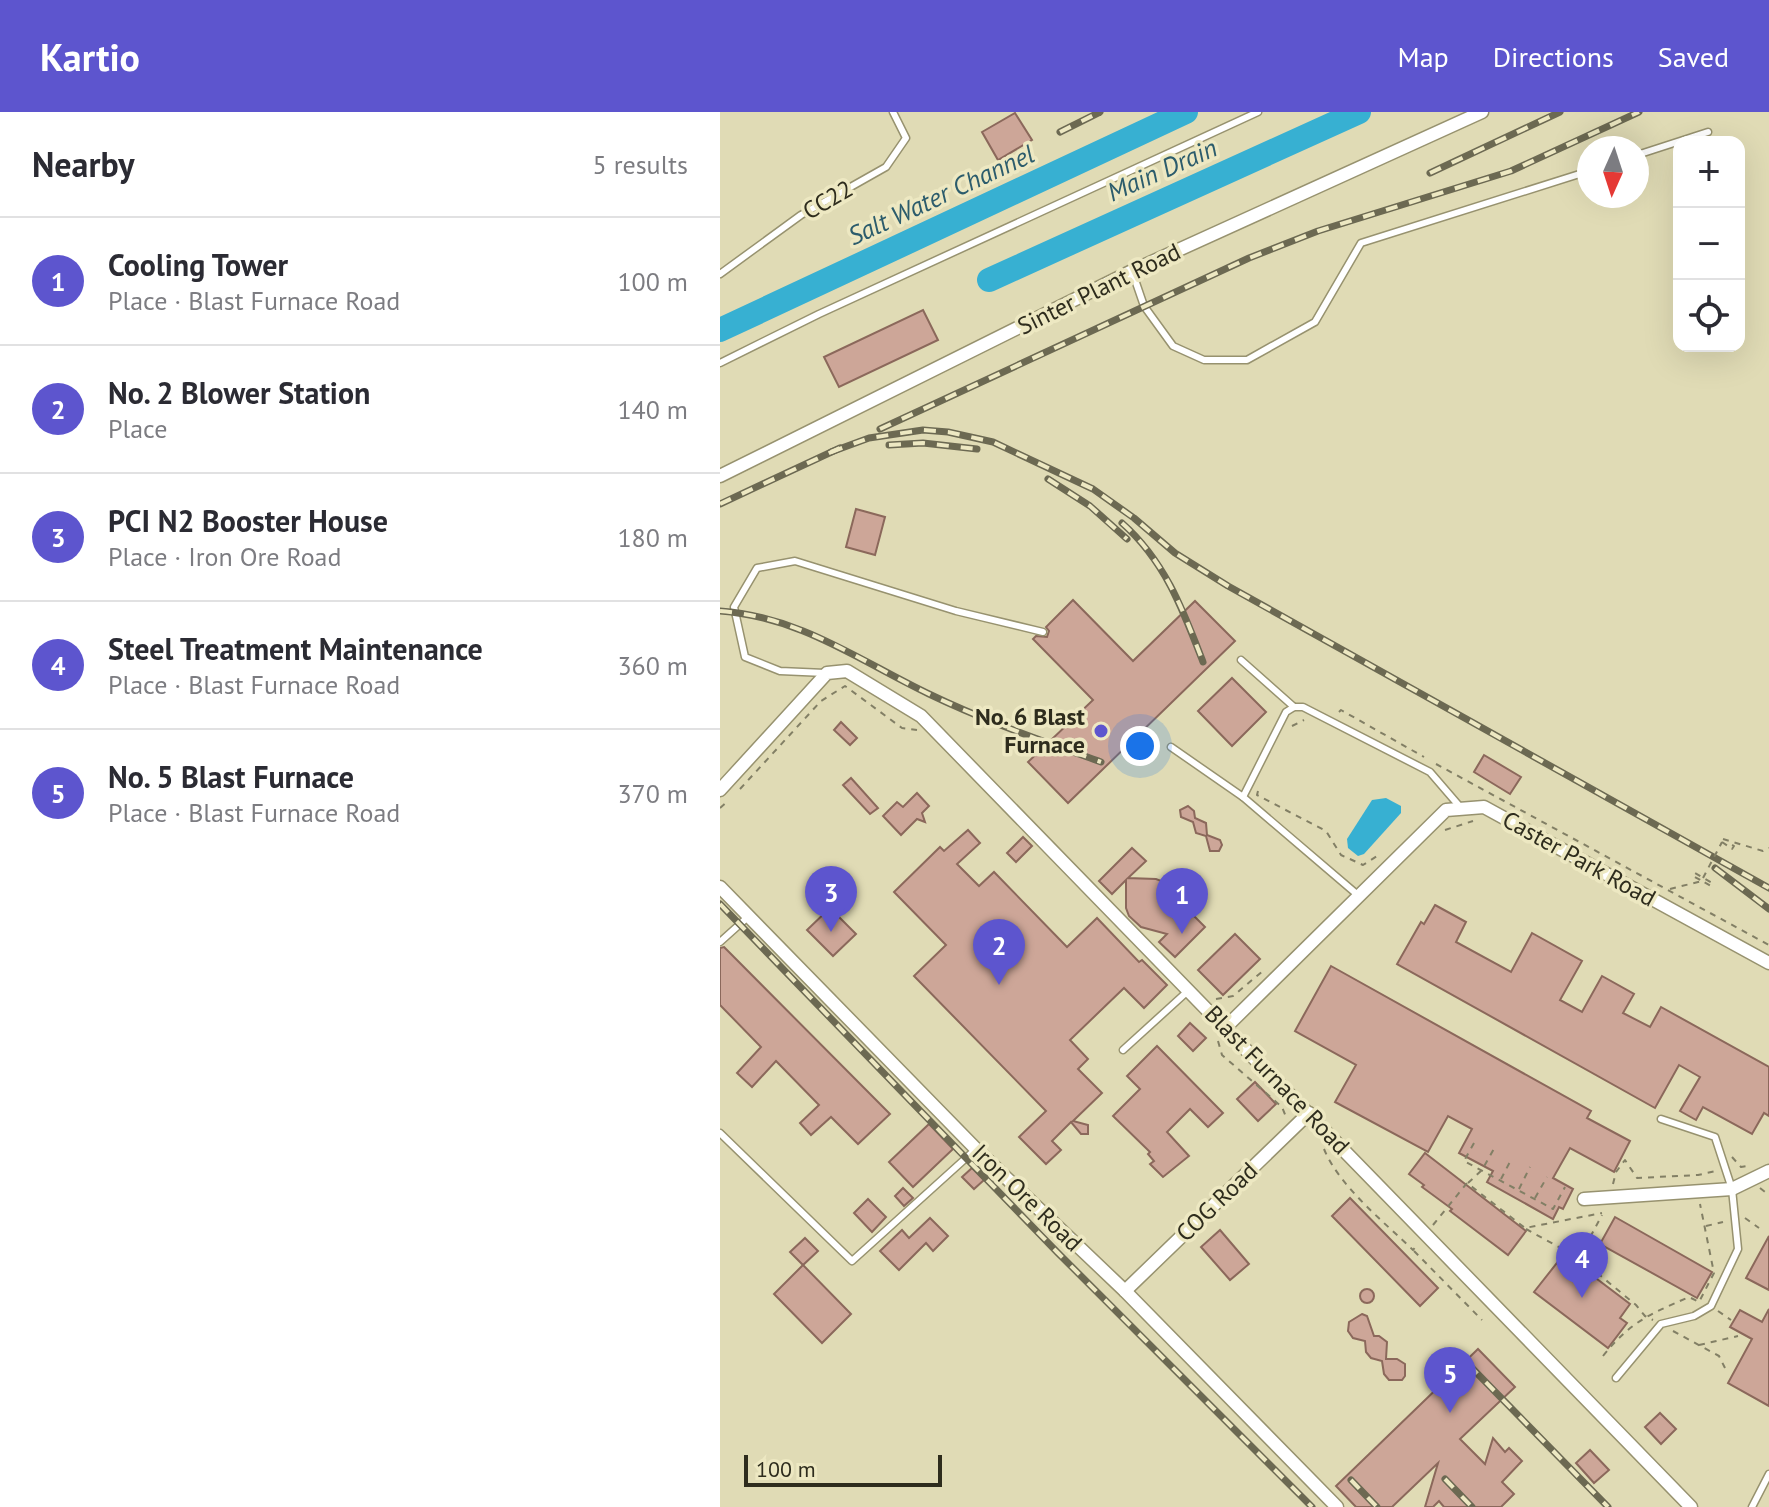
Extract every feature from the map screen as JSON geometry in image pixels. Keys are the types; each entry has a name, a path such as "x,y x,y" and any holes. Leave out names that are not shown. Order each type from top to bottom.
{"street":[{"name":"Sinter Plant Road","path":"720,476 1132,271 1482,112"},
{"name":"Blast Furnace Road","path":"827,673 847,671 921,716 1207,1008 1220,1030 1309,1113 1691,1507"},
{"path":"724,795 827,673"},
{"name":"Caster Park Road","path":"1461,809 1484,807 1769,963"},
{"path":"1220,1030 1446,810 1461,809"},
{"name":"Iron Ore Road","path":"720,887 976,1149 1125,1291 1337,1507"},
{"name":"COG Road","path":"1125,1291 1309,1113"},
{"path":"1584,1199 1732,1189 1769,1171"}],"lane":[{"name":"CC22","path":"720,274 801,215 886,167 906,138 893,112"},
{"path":"720,363 819,314 1258,112"},
{"path":"1649,151 1708,132"},
{"path":"1132,271 1144,306 1173,346 1204,360 1247,360 1315,322 1361,243 1577,175"},
{"path":"827,673 780,671 745,657 734,607 757,568 795,561 956,611 1043,632"},
{"path":"1241,660 1294,707"},
{"path":"1243,797 1286,712 1294,707 1303,707 1430,772 1461,809"},
{"path":"1171,747 1243,797 1359,896"},
{"path":"720,942 749,916"},
{"path":"1123,1050 1189,990"},
{"path":"1616,1378 1661,1324 1694,1316 1711,1306 1738,1249 1732,1189 1715,1137 1661,1119"},
{"path":"720,1133 852,1261 976,1149"},
{"path":"1752,1507 1769,1474"}],"path":[{"path":"735,793 821,701 845,686 902,728 925,731"},
{"path":"1250,781 1260,787 1257,795 1326,831 1341,855 1363,865 1377,856 1388,867"},
{"path":"720,808 724,795"},
{"path":"1438,837 1446,830 1474,821"},
{"path":"1669,890 1703,879 1722,842 1732,849 1734,846 1723,839 1763,851 1769,848"},
{"path":"1207,1008 1215,999 1233,996 1268,967 1279,975"},
{"path":"1220,1030 1222,1055 1282,1107 1283,1115 1296,1125"},
{"path":"1322,1143 1329,1161 1359,1197 1482,1320"},
{"path":"1474,1143 1464,1161 1553,1209 1565,1187"},
{"path":"1413,1250 1467,1183 1482,1170 1495,1147"},
{"path":"1732,1157 1741,1167"},
{"path":"1500,1180 1512,1158"},
{"path":"1579,1258 1602,1213 1616,1172 1625,1160 1637,1178 1698,1175 1752,1165"},
{"path":"1518,1190 1530,1167"},
{"path":"1603,1356 1622,1332 1645,1316 1689,1297 1699,1302 1714,1273 1697,1192 1698,1175"},
{"path":"1535,1199 1547,1177"},
{"path":"1467,1183 1525,1228 1579,1258 1645,1316 1719,1356 1725,1368"},
{"path":"1525,1228 1602,1213"},
{"path":"1698,1345 1738,1336"}],"water":[{"path":"1386,798 1401,806 1401,813 1364,854 1358,856 1348,848 1347,839 1372,800"}],"building":[{"path":"1015,113 1032,140 998,160 982,132"},
{"path":"923,310 938,340 839,387 824,357"},
{"path":"856,509 885,517 875,555 846,547"},
{"name":"No. 6 Blast Furnace","path":"1073,600 1133,661 1195,601 1235,641 1068,803 1028,762 1093,700 1033,639 1036,636 1047,637 1049,631 1046,627"},
{"path":"1232,678 1266,712 1232,746 1198,711"},
{"path":"841,722 857,738 850,745 834,730"},
{"path":"1484,755 1521,777 1510,794 1474,772"},
{"path":"851,778 878,808 870,814 843,785"},
{"path":"917,793 929,806 922,813 925,822 917,819 901,835 883,816 897,802 903,807"},
{"path":"1188,806 1194,811 1195,818 1206,823 1207,835 1220,840 1222,845 1219,851 1210,851 1206,836 1196,833 1193,822 1181,817 1180,810"},
{"path":"968,830 980,843 957,864 979,886 994,872 1067,947 1097,918 1139,962 1142,960 1167,985 1144,1008 1124,988 1070,1040 1088,1059 1078,1069 1102,1093 1073,1121 1088,1125 1088,1134 1081,1134 1071,1122 1052,1141 1061,1150 1046,1164 1019,1137 1046,1111 914,976 946,945 894,892 940,847 944,851"},
{"path":"1023,837 1032,846 1016,862 1007,853"},
{"path":"1132,848 1146,861 1128,878 1164,882 1175,894 1180,920 1189,911 1205,927 1175,957 1159,942 1167,934 1141,927 1129,916 1126,880 1112,894 1099,881"},
{"path":"1435,905 1466,922 1456,942 1511,972 1532,933 1582,961 1560,1000 1582,1012 1602,976 1634,994 1623,1013 1650,1027 1661,1007 1769,1067 1769,1116 1764,1113 1752,1134 1703,1107 1696,1120 1680,1111 1700,1077 1679,1065 1655,1108 1397,964 1421,922 1424,924"},
{"path":"830,908 856,934 833,956 807,930"},
{"path":"1235,934 1260,959 1223,995 1198,970"},
{"path":"724,947 890,1114 858,1144 831,1117 811,1135 800,1123 819,1105 776,1061 752,1087 737,1073 761,1047 720,1005 720,948"},
{"path":"1331,966 1591,1111 1587,1118 1630,1141 1614,1172 1570,1148 1553,1178 1573,1189 1563,1209 1559,1207 1553,1219 1487,1182 1493,1171 1459,1153 1472,1129 1448,1116 1428,1152 1335,1102 1356,1065 1295,1031"},
{"path":"1190,1023 1206,1038 1193,1051 1178,1036"},
{"path":"1157,1046 1223,1113 1208,1127 1190,1109 1167,1132 1189,1156 1163,1177 1150,1164 1154,1161 1148,1154 1150,1152 1113,1116 1140,1089 1127,1076"},
{"path":"1255,1082 1276,1104 1258,1121 1237,1099"},
{"path":"929,1124 953,1149 913,1187 889,1162"},
{"path":"1425,1153 1526,1231 1508,1255 1450,1211 1452,1209 1409,1174"},
{"path":"972,1168 984,1180 974,1189 962,1177"},
{"path":"903,1188 913,1198 904,1206 895,1196"},
{"path":"1350,1198 1438,1288 1420,1306 1332,1216"},
{"path":"868,1199 886,1217 872,1232 854,1213"},
{"path":"1615,1217 1712,1272 1697,1298 1600,1244"},
{"path":"930,1218 948,1236 933,1251 926,1243 899,1270 880,1251 902,1230 909,1238"},
{"path":"1220,1230 1249,1264 1230,1280 1201,1247"},
{"path":"1769,1236 1769,1290 1746,1278"},
{"path":"805,1238 818,1251 803,1265 790,1252"},
{"path":"1564,1254 1630,1304 1620,1318 1627,1323 1608,1348 1534,1292"},
{"path":"803,1265 851,1314 822,1343 774,1294"},
{"path":"1367,1289 1374,1296 1367,1303 1360,1296"},
{"path":"1769,1309 1769,1406 1728,1383 1752,1339 1730,1327 1740,1310 1762,1322"},
{"path":"1362,1314 1367,1316 1374,1336 1387,1342 1386,1359 1397,1359 1405,1364 1402,1380 1389,1380 1384,1374 1382,1361 1371,1358 1366,1352 1365,1341 1353,1338 1348,1331 1349,1322"},
{"path":"1478,1349 1515,1387 1460,1439 1485,1464 1493,1438 1505,1452 1509,1448 1522,1461 1502,1482 1514,1494 1501,1507 1444,1507 1439,1501 1433,1507 1425,1507 1438,1463 1392,1507 1356,1507 1336,1486"},
{"path":"1660,1413 1676,1429 1661,1444 1645,1427"},
{"path":"1590,1450 1609,1470 1594,1483 1576,1463"}],"waterway":[{"name":"Salt Water Channel","path":"720,330 1186,112"},
{"name":"Main Drain","path":"989,280 1359,112"}],"railway":[{"path":"1060,132 1100,112"},
{"path":"1430,173 1560,112"},
{"path":"880,429 1249,258 1318,231 1511,171 1639,112"},
{"path":"831,452 869,438 923,430 993,442 1093,489 1175,553 1228,586 1769,888"},
{"path":"889,445 923,443 977,449"},
{"path":"720,504 840,448"},
{"path":"1048,479 1090,506 1127,539"},
{"path":"1122,523 1150,553 1171,587 1203,662"},
{"path":"720,611 749,615 803,631 950,704 1101,762"},
{"path":"1715,868 1769,909"},
{"path":"720,904 1057,1252 1312,1507"},
{"path":"1469,1365 1608,1507"},
{"path":"1445,1479 1472,1507"},
{"path":"1351,1480 1377,1507"}],"place":[{"name":"No. 6 Blast Furnace","path":"1101,731"},
{"name":"PCI N2 Booster House","path":"831,932"},
{"name":"Cooling Tower","path":"1182,934"},
{"name":"No. 2 Blower Station","path":"999,985"},
{"name":"Steel Treatment Maintenance","path":"1582,1298"},
{"name":"No. 5 Blast Furnace","path":"1450,1413"}]}
